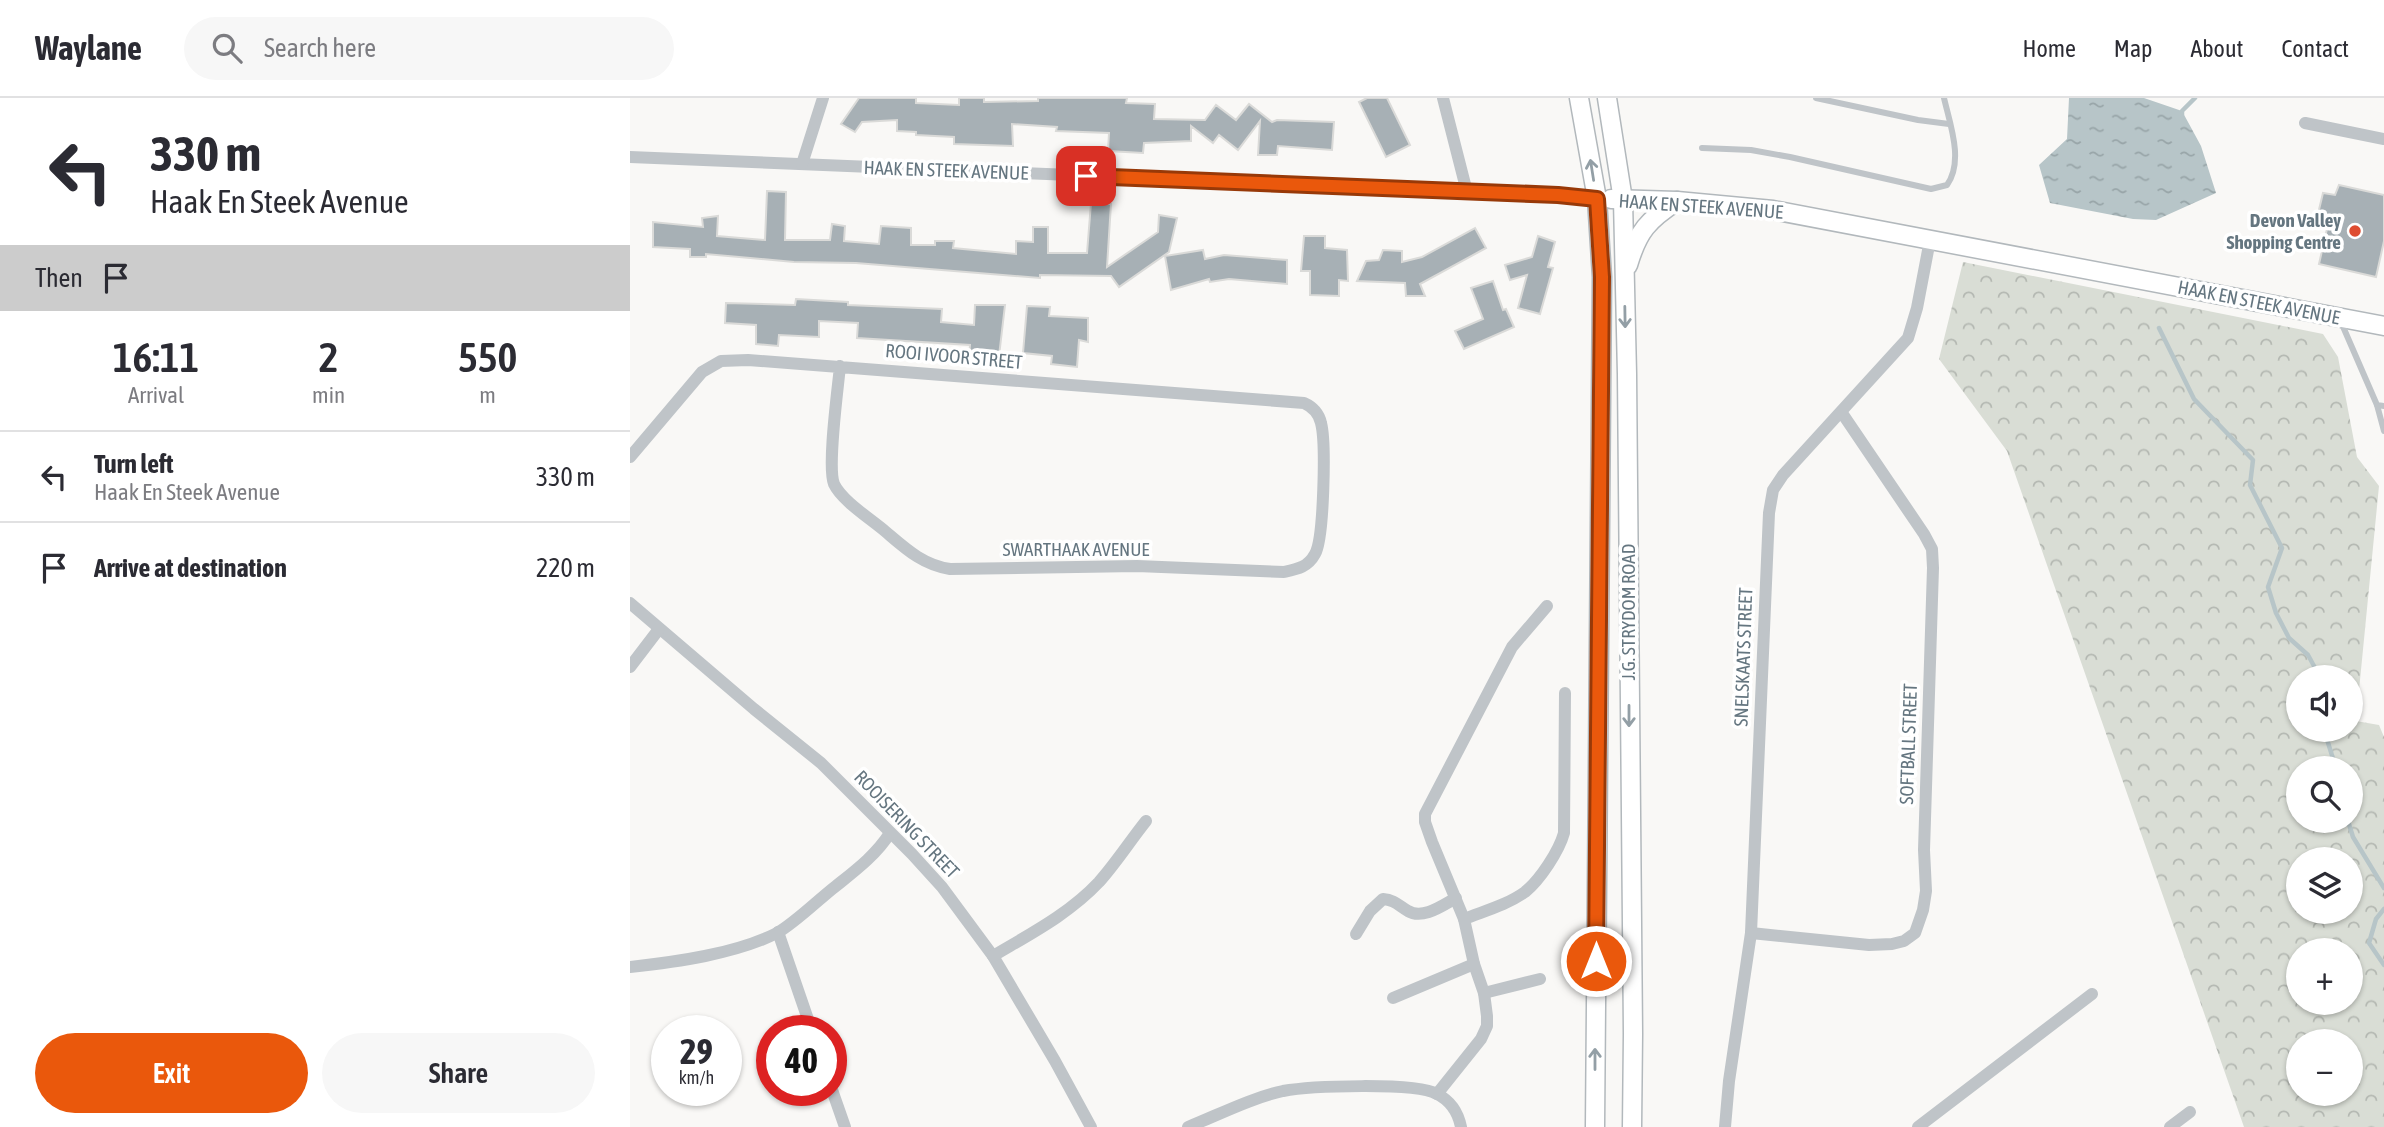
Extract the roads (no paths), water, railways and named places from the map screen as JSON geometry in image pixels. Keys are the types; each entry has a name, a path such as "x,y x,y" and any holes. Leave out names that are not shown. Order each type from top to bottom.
{"street":[{"path":"802,164 823,98"},
{"path":"1443,98 1467,192"},
{"name":"J.G. STRYDOM ROAD","path":"1578,98 1597,199 1602,277 1595,1127"},
{"name":"J.G. STRYDOM ROAD","path":"1607,98 1623,200 1632,1127"},
{"path":"2305,123 2384,139"},
{"name":"HAAK EN STEEK AVENUE","path":"630,157 1677,201 1773,210 2384,326"},
{"path":"1624,276 1631,253 1645,226 1655,215 1677,201"},
{"name":"SNELSKAATS STREET","path":"1725,1127 1729,1080 1751,933 1769,513 1773,490 1783,475 1842,414 1908,338 1917,308 1930,240"},
{"name":"ROOI IVOOR STREET","path":"630,457 702,372 710,365 729,360 840,366 1304,403 1315,411"},
{"name":"SWARTHAAK AVENUE","path":"840,366 832,464 835,484 844,496 920,559 931,565 950,569 1137,566 1284,572 1303,567 1314,556 1320,540 1324,446 1321,424 1315,411"},
{"name":"SOFTBALL STREET","path":"1751,933 1869,945 1892,944 1904,941 1915,933 1923,910 1926,891 1924,850 1933,568 1931,549 1924,534 1842,414"},
{"name":"ROOISERING STREET","path":"630,603 821,763 942,887 993,956 1091,1127"},
{"path":"1437,1094 1481,1039 1487,1026 1484,993 1464,919 1427,830 1425,814 1512,647 1547,606"},
{"path":"630,667 659,629"},
{"path":"1464,919 1507,902 1526,891 1558,850 1564,833 1565,693"},
{"path":"993,956 1060,916 1082,897 1100,881 1146,821"},
{"path":"630,967 675,962 717,953 778,932 875,853 890,834"},
{"path":"1356,934 1370,911 1383,899 1396,901 1409,912 1420,914 1456,898"},
{"path":"778,932 807,1015"},
{"path":"1393,998 1474,964"},
{"path":"1484,993 1540,979"},
{"path":"1918,1127 2092,994"},
{"path":"1188,1127 1270,1095 1332,1086 1423,1089 1437,1094 1456,1109 1461,1127"},
{"path":"838,1106 845,1127"},
{"path":"2170,1127 2190,1112"}],"lane":[{"path":"1816,98 1949,124"},
{"path":"1702,148 1751,150 1931,189 1947,185 1953,174 1955,152 1944,98"},
{"path":"2338,317 2380,405 2384,431"}],"water":[{"path":"2069,98 2144,98 2182,111 2201,146 2216,193 2156,220 2133,219 2050,203 2039,165 2067,139"}],"waterway":[{"path":"2182,115 2182,111 2195,98"},
{"path":"2159,328 2194,399 2253,460 2250,485 2282,548 2268,587 2276,613 2289,638 2308,655 2313,665"},
{"path":"2328,742 2332,756"},
{"path":"2352,833 2384,888"},
{"path":"2384,909 2376,919 2369,943 2384,965"}],"place":[{"name":"Devon Valley Shopping Centre","path":"2355,231"}]}
